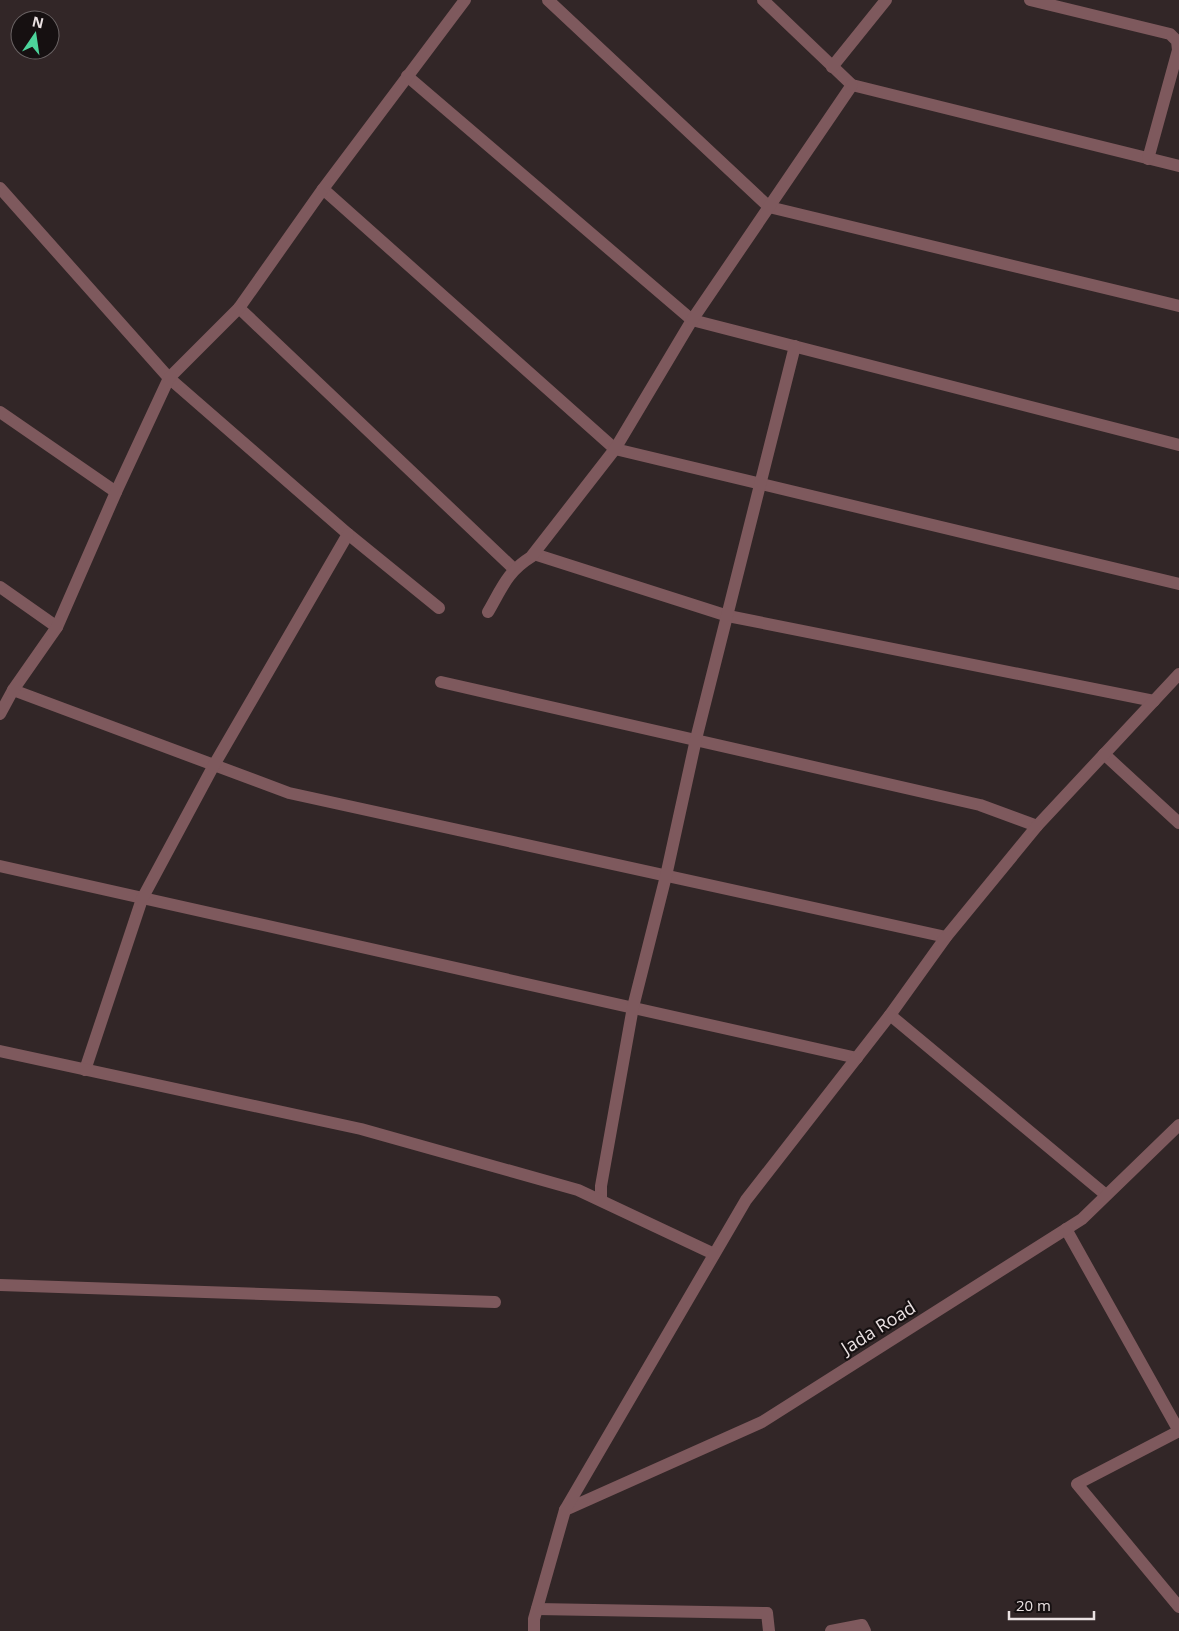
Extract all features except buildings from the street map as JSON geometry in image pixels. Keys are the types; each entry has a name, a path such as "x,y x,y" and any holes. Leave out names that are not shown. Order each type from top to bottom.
{"street":[{"path":"0,714 57,627 116,492 169,378 239,308 323,188 465,0"},
{"path":"548,0 769,206 1179,306"},
{"path":"763,0 852,85 1179,166"},
{"path":"832,66 886,0"},
{"path":"1030,0 1047,2 1170,34 1177,40 1178,50 1173,99 1148,158"},
{"path":"407,76 692,320 1179,444"},
{"path":"488,612 514,569 534,554 615,449 692,320 852,85"},
{"path":"0,188 169,378 348,534 439,608"},
{"path":"323,188 615,449 1179,584"},
{"path":"239,308 514,569"},
{"path":"601,1200 601,1186 633,1007 666,876 696,739 795,346"},
{"path":"0,412 116,492"},
{"path":"85,1070 142,899 214,764 348,534"},
{"path":"534,554 728,616 1154,701"},
{"path":"0,587 57,627"},
{"path":"534,1631 534,1619 565,1510 746,1200 890,1015 946,938 1037,826 1179,674"},
{"path":"440,682 980,805 1037,826"},
{"path":"14,690 214,764 289,794 946,938"},
{"path":"1104,754 1179,823"},
{"path":"0,866 857,1058"},
{"path":"890,1015 1106,1195"},
{"path":"0,1051 361,1129 578,1190 714,1254"},
{"name":"Jada Road","path":"565,1510 762,1422 1082,1219 1179,1124"},
{"path":"1066,1229 1179,1431 1077,1484 1179,1607"},
{"path":"0,1285 496,1302"},
{"path":"537,1609 767,1613 769,1631"},
{"path":"831,1631 862,1625 865,1631"}]}
